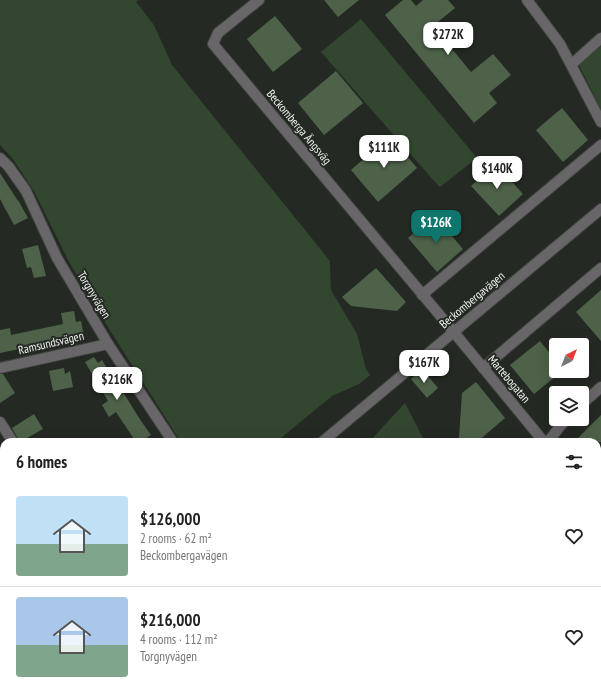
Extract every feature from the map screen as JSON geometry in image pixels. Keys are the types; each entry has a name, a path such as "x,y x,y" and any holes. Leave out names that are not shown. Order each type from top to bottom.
{"street":[{"name":"Beckomberga Ängsväg","path":"259,0 218,33 212,44 454,332"},
{"path":"527,0 560,44 572,64 601,122"},
{"path":"572,64 601,38"},
{"path":"422,295 601,145"},
{"name":"Torgnyvägen","path":"0,158 9,167 26,191 57,258 108,344 170,438"},
{"name":"Beckombergavägen","path":"327,438 601,209"},
{"path":"483,368 601,268"},
{"name":"Martebogatan","path":"454,332 541,438"},
{"name":"Ramsundsvägen","path":"0,368 108,344"},
{"path":"589,398 601,387"},
{"path":"0,422 10,438"},
{"path":"551,438 560,426"}],"green space":[{"path":"0,0 138,0 136,2 154,25 172,65 330,261 331,290 357,334 366,369 370,375 359,384 332,396 281,438 178,438 106,324 68,260 35,193 13,159 0,145"},
{"path":"361,19 477,158 440,187 321,52"},
{"path":"601,46 601,109 579,65"},
{"path":"405,403 423,438 373,438"}],"building":[{"path":"324,0 359,0 338,17"},
{"path":"403,0 411,0 416,6 423,0 448,0 455,8 433,26 471,72 493,54 511,75 489,93 497,103 474,123 385,15"},
{"path":"275,16 302,49 273,72 247,39"},
{"path":"336,71 363,103 324,135 298,103"},
{"path":"562,108 588,140 563,162 536,130"},
{"path":"390,136 417,168 378,202 351,170"},
{"path":"496,164 523,194 499,216 471,186"},
{"path":"0,173 28,218 14,225 0,199"},
{"path":"434,215 463,249 437,272 408,238"},
{"path":"38,245 46,276 34,278 31,267 27,268 22,249"},
{"path":"376,268 406,302 397,311 351,306 342,297"},
{"path":"601,290 601,341 576,312"},
{"path":"74,311 76,322 81,321 84,336 48,342 0,353 0,330 10,328 11,335 63,324 61,313"},
{"path":"540,341 549,352 549,378 554,378 534,394 510,365"},
{"path":"94,357 98,363 102,360 122,393 123,392 151,435 146,438 133,438 116,412 109,417 102,405 108,401 85,362"},
{"path":"64,368 65,374 70,371 73,387 53,391 49,371"},
{"path":"422,369 438,388 427,398 411,379"},
{"path":"0,374 3,374 15,393 0,403"},
{"path":"476,382 505,418 482,438 459,438 462,393"},
{"path":"34,414 43,429 27,438 18,438 12,428"},
{"path":"601,415 601,438 578,438"}]}
